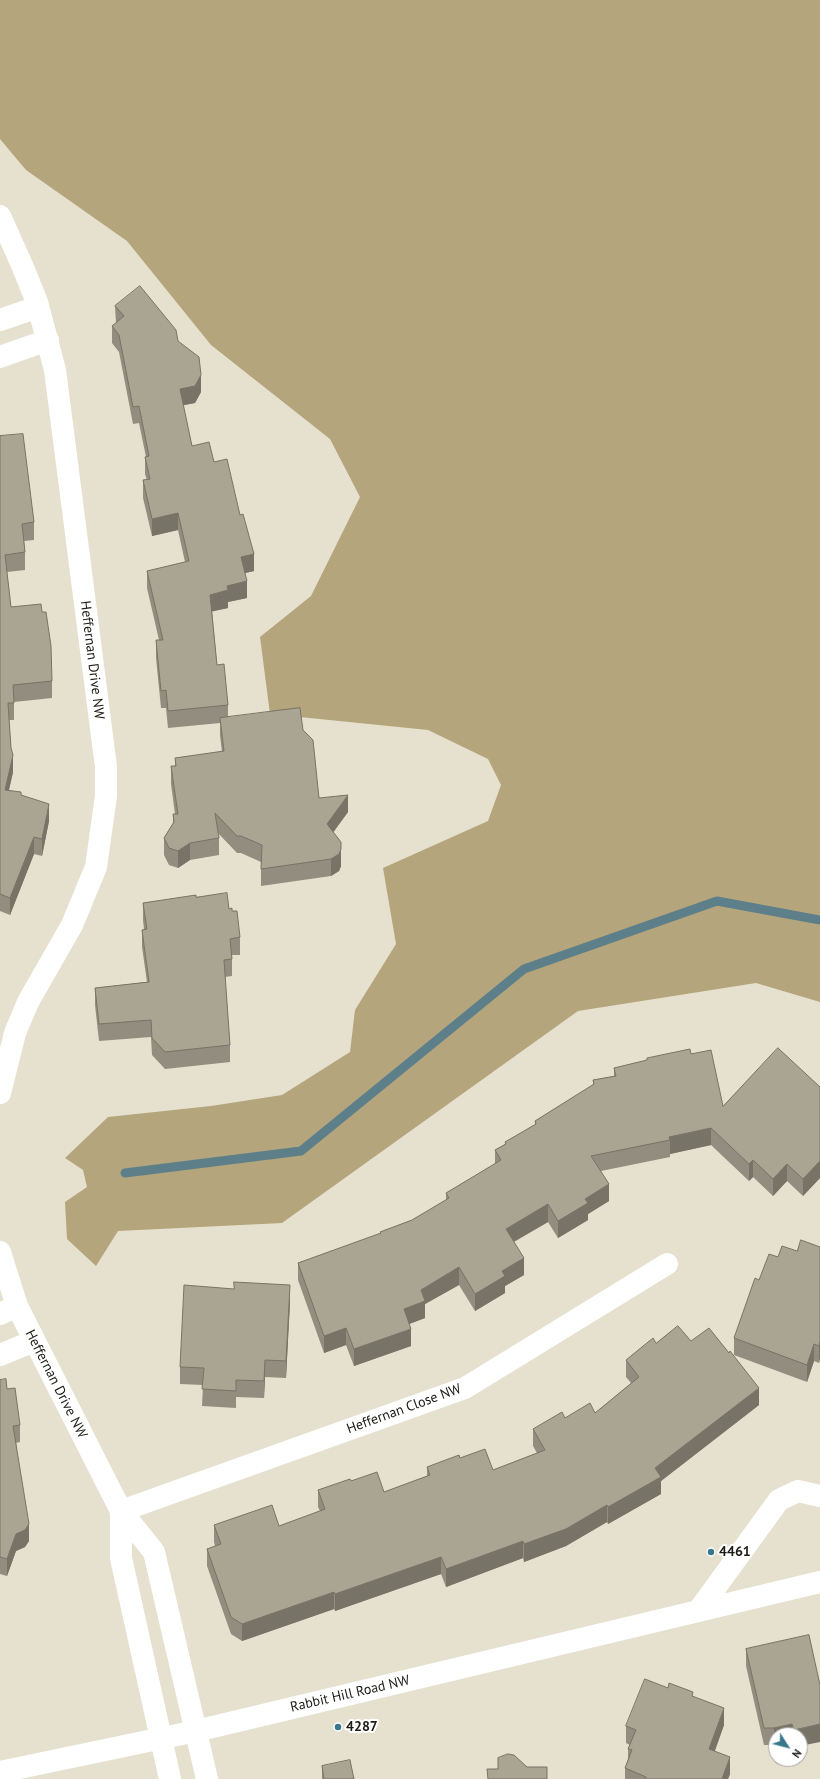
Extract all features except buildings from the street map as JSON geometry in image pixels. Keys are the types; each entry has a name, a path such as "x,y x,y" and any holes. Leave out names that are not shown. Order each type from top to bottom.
{"street":[{"name":"Heffernan Drive NW","path":"0,216 22,265 38,307 48,340 61,409 105,759 106,796 96,867 72,925 28,1002 15,1033 0,1093"},
{"path":"0,320 38,307"},
{"path":"0,357 48,340"},
{"name":"Heffernan Drive NW","path":"0,1252 8,1310 34,1341 121,1511 154,1552 207,1779"},
{"name":"Heffernan Close NW","path":"121,1511 465,1388 667,1264"},
{"path":"0,1355 34,1341"},
{"path":"699,1610 779,1500 798,1491 820,1496"},
{"name":"Heffernan Drive NW","path":"121,1511 121,1558 170,1779"},
{"name":"Rabbit Hill Road NW","path":"0,1772 196,1731 820,1582"}],"shaded area":[{"path":"0,0 820,0 820,1002 756,983 578,1011 282,1223 118,1231 96,1266 67,1239 65,1202 87,1187 83,1170 65,1158 108,1117 211,1106 282,1095 350,1052 355,1010 396,944 383,868 488,821 501,785 488,759 428,730 270,714 260,637 311,596 360,497 330,439 211,345 127,241 26,170 0,139"}],"waterway":[{"path":"125,1173 301,1151 524,969 717,901 820,920"}],"place":[{"name":"4461","path":"711,1552"},
{"name":"4287","path":"338,1727"}]}
